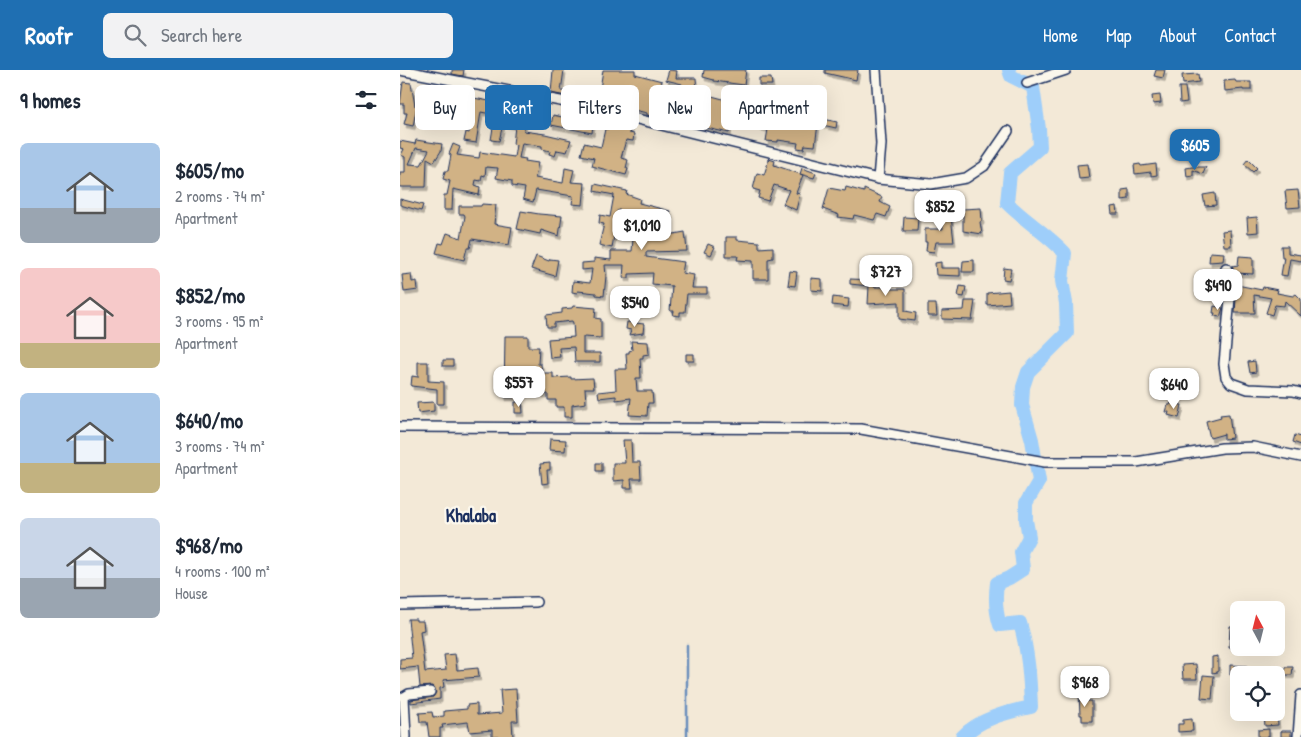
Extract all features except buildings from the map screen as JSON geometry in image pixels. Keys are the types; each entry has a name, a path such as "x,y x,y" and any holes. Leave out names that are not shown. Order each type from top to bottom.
{"street":[{"path":"400,70 582,105 878,179 931,184 966,178 984,166 1008,132"},
{"path":"876,70 881,144 878,179"},
{"path":"1028,83 1066,70"},
{"path":"1226,268 1231,277 1231,287 1224,364 1226,377 1232,383 1248,389 1293,391 1301,394"},
{"path":"400,427 861,429 1045,462 1136,462 1222,448 1253,447 1301,457"},
{"path":"400,605 536,602"},
{"path":"406,737 404,697 409,694 430,692"},
{"path":"1298,737 1301,695"}],"waterway":[{"path":"962,737 985,721 1031,707 1028,664 1020,623 1000,625 996,609 996,588 997,583 1023,569 1021,552 1029,537 1026,503 1039,481 1032,440 1022,405 1023,387 1028,372 1067,333 1066,303 1062,281 1065,253 1007,203 1010,173 1040,147 1033,87 1011,76 1009,70"},
{"path":"687,645 687,737"}],"district":[{"name":"Khalaba","path":"471,516"}]}
